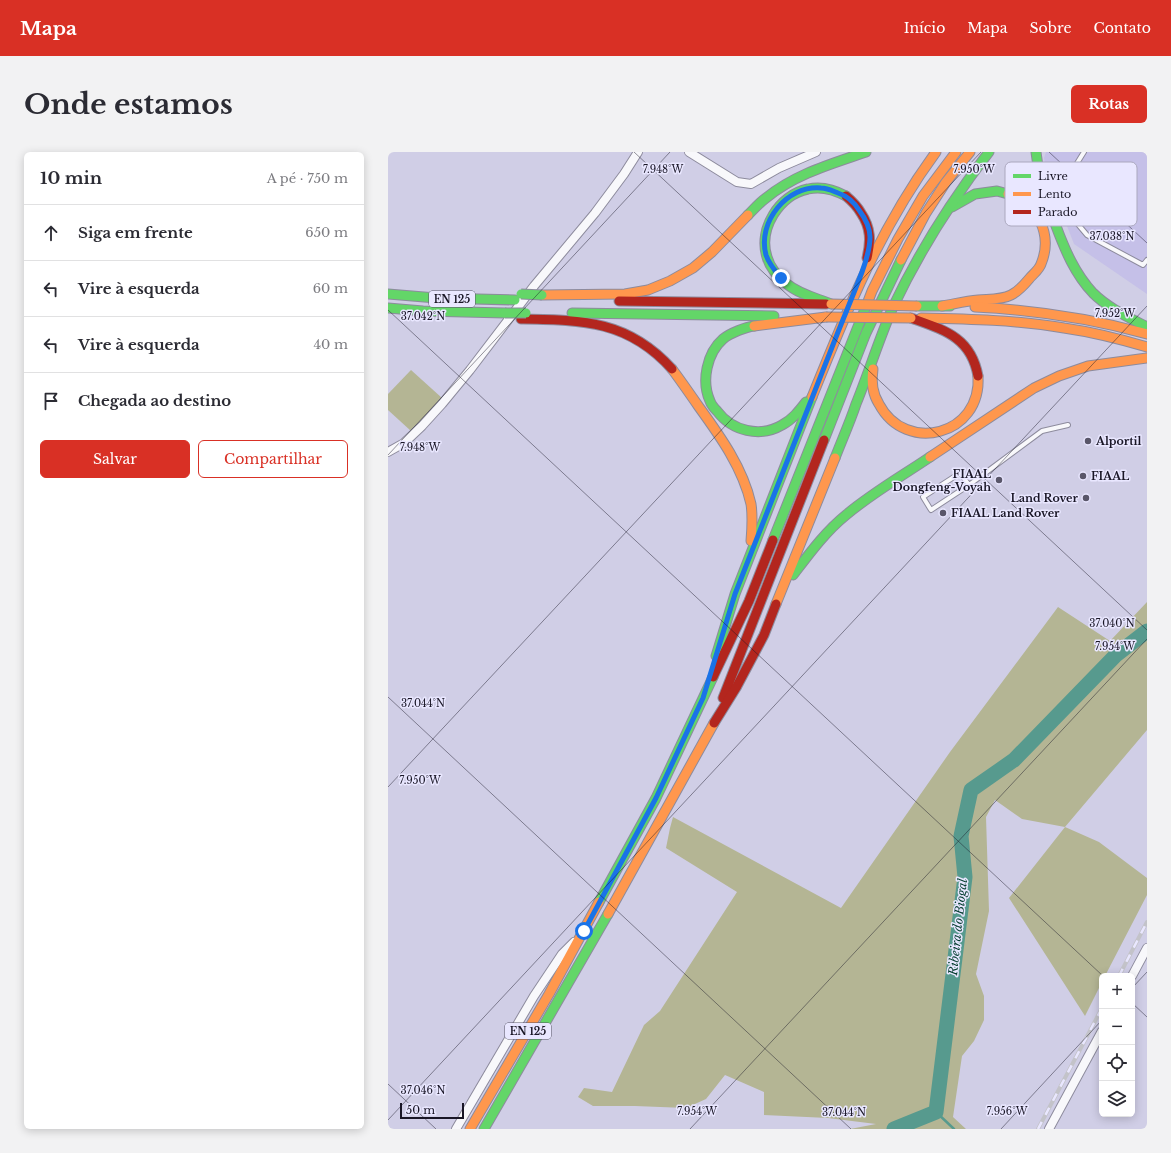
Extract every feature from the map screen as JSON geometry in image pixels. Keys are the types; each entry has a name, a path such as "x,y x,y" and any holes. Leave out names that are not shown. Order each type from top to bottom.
{"main road":[{"path":"539,297 625,294 648,290 670,281 693,268 712,252 765,198 788,182 816,169 866,152"},
{"path":"855,291 895,214 936,152"},
{"path":"703,698 749,601 872,291 898,239 923,196 956,152"},
{"path":"713,725 866,333 884,292 926,213 946,182 970,152"},
{"path":"713,725 737,686 764,635 863,386 882,333 900,293 937,224 961,188 989,152"},
{"path":"1036,152 1037,162"},
{"path":"735,594 855,291 867,256 870,240 869,226 855,203 833,190 810,188 791,196 777,208 771,218 765,236 766,256 772,268 789,285 831,304"},
{"path":"937,224 952,206 964,198 976,193 990,191 1005,192"},
{"path":"942,306 1007,296 1033,278 1042,264 1046,251 1046,237 1043,226"},
{"path":"1057,226 1072,264 1086,285 1102,302 1147,327"},
{"path":"388,294 411,296 539,297 942,306 1012,309 1053,313 1089,319 1147,334"},
{"name":"EN 125","path":"388,308 523,316"},
{"path":"523,316 572,320 596,324 619,330 638,340 655,353 671,369 702,410 726,446 739,470 748,493 753,516 752,538 703,698"},
{"path":"523,316 911,318 1030,322 1105,335 1147,347"},
{"path":"820,378 808,399 792,419 781,426 769,430 753,432 740,429 729,423 719,414 710,402 706,389 706,375 709,360 714,349 724,338 747,327 826,317"},
{"path":"882,333 872,372 872,385 875,400 883,413 893,423 907,430 920,433 935,432 950,428 962,420 977,396 979,381 977,368 970,353 960,340 948,331 911,318"},
{"path":"777,602 788,583 812,550 846,515 876,493 1034,388 1059,376 1088,366 1147,358"},
{"name":"EN 125","path":"470,1129 549,994 656,798 703,698"},
{"name":"EN 125","path":"484,1129 626,882 713,725"}],"street":[{"path":"388,452 404,443 442,404 534,286 595,213 624,174 638,152"},
{"path":"690,152 737,182 751,184 779,168 816,152"},
{"path":"456,1129 534,996 562,954 584,931"},
{"path":"1134,973 1147,948"},
{"path":"1049,1129 1099,1037"}],"lane":[{"path":"1078,162 1084,152"},
{"path":"1080,226 1087,234 1143,265 1147,260"},
{"path":"969,485 960,473 923,497 930,510 969,485 1042,431 1068,425"}],"shaded area":[{"path":"1046,152 1147,152 1147,294 1074,244 1067,226 1137,226 1137,162 1045,162"}],"green space":[{"path":"411,370 442,398 411,431 388,410 388,394"},
{"path":"1147,602 1147,730 1065,827 1022,819 995,800 986,817 989,911 976,974 984,996 984,1020 974,1041 962,1056 953,1117 966,1129 850,1129 876,1124 828,1118 764,1115 764,1092 725,1075 706,1099 686,1108 593,1106 578,1097 584,1088 612,1092 644,1025 660,1011 737,892 666,848 673,817 841,908 950,752 1058,607 1110,641"},
{"path":"1065,827 1099,842 1147,878 1147,895 1107,973 1099,973 1099,988 1085,1016 1009,898"}],"waterway":[{"name":"Ribeira do Biogal","path":"894,1129 936,1112 965,877 961,836 971,790 1014,760 1116,655 1147,631"},
{"path":"936,1112 954,1129"}],"railway":[{"path":"1121,973 1147,922"},
{"path":"1038,1129 1101,1009"}],"traffic: fast":[{"path":"748,215 763,200 789,182 814,170 866,152"},
{"path":"835,458 888,319 903,287 937,227 989,152"},
{"path":"1036,152 1037,162"},
{"path":"831,304 808,296 797,290 787,284 772,269 767,257 765,246 766,235 768,225 773,215 788,198 798,192 813,188 823,188 833,190 846,196"},
{"path":"952,207 975,194 997,191 1005,193"},
{"path":"1056,226 1076,270 1093,293 1118,312 1147,327"},
{"path":"824,440 866,333 901,260"},
{"path":"388,294 436,298 515,300"},
{"path":"521,294 542,295"},
{"path":"773,540 867,304"},
{"path":"917,306 950,306"},
{"path":"388,308 423,311 505,313"},
{"path":"505,313 526,313"},
{"path":"572,313 774,316"},
{"path":"754,326 726,337 717,345 709,359 706,376 707,393 710,402 723,418 730,423 738,428 756,432 774,429 786,423 806,402"},
{"path":"716,656 735,594 812,397"},
{"path":"793,575 824,536 846,515 877,492 930,457"},
{"path":"599,902 656,798 713,677"},
{"path":"484,1129 608,914"}],"traffic: slow":[{"path":"812,397 852,301 881,240 916,181 936,152"},
{"path":"867,304 898,239 923,196 956,152"},
{"path":"901,260 926,213 946,182 970,152"},
{"path":"542,295 625,294 648,290 670,281 693,268 712,252 748,215"},
{"path":"942,306 969,301 999,299 1007,297 1021,288 1040,266 1044,253 1045,242 1042,226"},
{"path":"831,304 917,306"},
{"path":"975,307 1019,310 1083,319 1147,334"},
{"path":"754,326 826,317"},
{"path":"826,317 911,318"},
{"path":"921,318 993,320 1046,325 1095,334 1147,347"},
{"path":"930,457 1034,388 1059,376 1088,366 1147,358"},
{"path":"672,369 723,441 737,465 751,504 751,541"},
{"path":"873,369 873,392 879,404 891,420 906,429 923,433 940,431 956,424 968,412 976,396 978,376"},
{"path":"776,604 835,458"},
{"path":"608,914 714,723"},
{"path":"470,1129 549,994 599,902"}],"traffic: jam":[{"path":"846,196 858,208 867,224 869,235 867,258"},
{"path":"619,301 826,304"},
{"path":"911,318 945,331 954,337 969,352 978,376"},
{"path":"521,319 564,320 603,326 621,332 638,341 655,353 672,369"},
{"path":"723,698 824,440"},
{"path":"713,677 749,601 773,540"},
{"path":"714,723 737,686 764,635 776,604"}],"place":[{"name":"Alportil","path":"1088,441"},
{"name":"FIAAL","path":"1083,476"},
{"name":"FIAAL Dongfeng-Voyah","path":"999,480"},
{"name":"Land Rover","path":"1086,498"},
{"name":"FIAAL Land Rover","path":"943,513"}],"route":[{"path":"584,931 656,798 703,698 735,594 855,291 870,244 869,226 855,203 833,190 810,188 791,196 777,208 767,226 765,246 766,256 772,268 781,278"}]}
